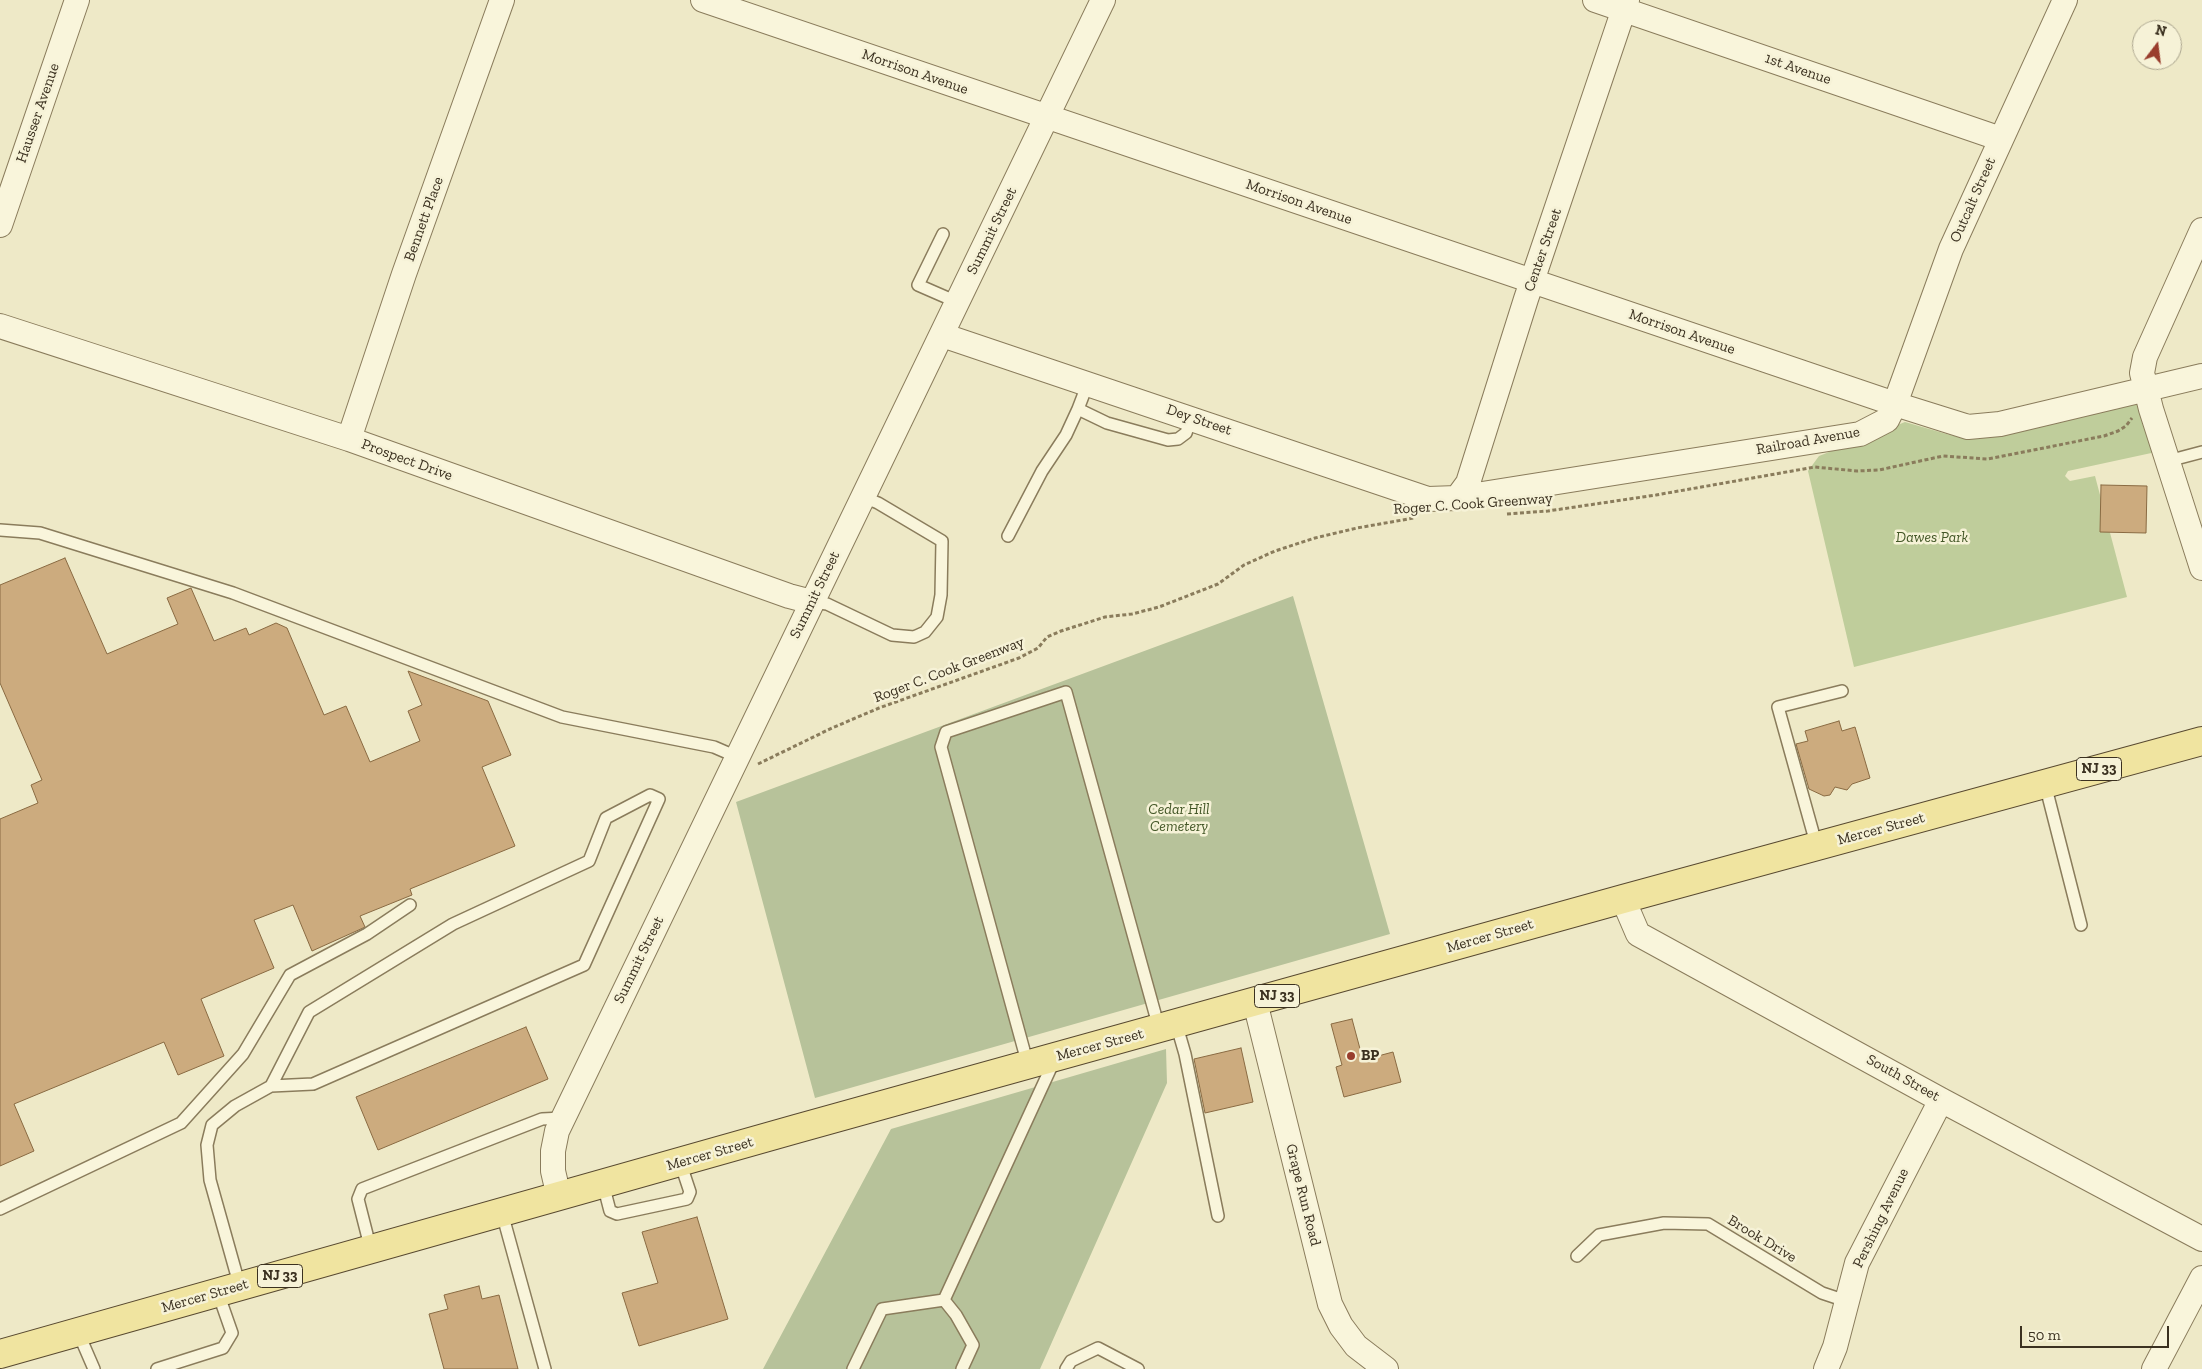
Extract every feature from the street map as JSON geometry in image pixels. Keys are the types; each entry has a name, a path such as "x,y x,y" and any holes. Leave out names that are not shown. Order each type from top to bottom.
{"main road":[{"name":"Mercer Street","path":"0,1354 1028,1064 2202,741"}],"street":[{"name":"Hausser Avenue","path":"0,225 76,0"},
{"name":"Bennett Place","path":"349,439 404,274 502,0"},
{"name":"Morrison Avenue","path":"703,0 1895,404"},
{"name":"Summit Street","path":"559,1196 553,1171 553,1151 557,1131 1103,0"},
{"name":"1st Avenue","path":"1595,0 1625,5 2001,139"},
{"name":"Outcalt Street","path":"1895,404 1951,249 2064,0"},
{"name":"Center Street","path":"1456,498 1468,483 1532,281 1625,5"},
{"path":"2202,230 2145,357 2142,374 2145,390 2202,568"},
{"name":"Prospect Drive","path":"0,326 349,439 789,596 812,602"},
{"name":"Dey Street","path":"942,334 1428,499 1456,498"},
{"path":"1895,404 1968,427 1987,427 2202,376"},
{"name":"Railroad Avenue","path":"1456,498 1860,434 1887,420 1895,404"},
{"name":"South Street","path":"1623,899 1638,934 1941,1100 2202,1239"},
{"name":"Grape Run Road","path":"1255,1002 1330,1304 1341,1326 1356,1346 1386,1369"},
{"name":"Pershing Avenue","path":"1826,1369 1835,1347 1857,1263 1941,1100"},
{"path":"2154,1369 2202,1278"}],"lane":[{"path":"943,234 918,285 958,302"},
{"path":"1008,536 1042,471 1066,435 1088,383"},
{"path":"1078,409 1108,423 1168,440 1178,438 1186,432 1191,418"},
{"path":"2168,461 2202,452"},
{"path":"812,602 827,604 892,635 914,637 925,632 937,616 941,595 942,541 878,503 863,497"},
{"path":"0,530 40,533 233,593 562,717 658,738 714,747 733,765"},
{"path":"1817,846 1778,707 1842,691"},
{"path":"1028,1064 940,747 946,732 1066,692 1167,1026 1185,1054 1218,1216"},
{"path":"2046,784 2081,925"},
{"path":"157,1369 223,1348 232,1333 229,1290 210,1180 207,1145 212,1125 235,1106 271,1086 313,1084 584,965 659,799 650,795 606,818 589,861 453,924 309,1012 271,1086"},
{"path":"0,1209 181,1123 243,1054 290,975 367,934 410,905"},
{"path":"944,1300 1055,1057"},
{"path":"371,1250 358,1199 362,1189 542,1119 563,1118"},
{"path":"603,1184 610,1211 617,1214 687,1199 690,1192 680,1162"},
{"path":"502,1213 545,1369"},
{"name":"Brook Drive","path":"1578,1256 1599,1235 1664,1223 1708,1224 1822,1293 1846,1301"},
{"path":"853,1369 882,1309 944,1300"},
{"path":"944,1300 956,1315 973,1345 962,1369"},
{"path":"78,1332 94,1369"},
{"path":"1066,1369 1071,1361 1098,1348 1138,1369"}],"path":[{"name":"Roger C. Cook Greenway","path":"1500,514 1602,504 1815,467 1857,471 1879,470 1943,456 1988,459 2104,436 2126,426 2134,414"},
{"name":"Roger C. Cook Greenway","path":"733,765 765,762 832,728 879,708 1019,658 1038,648 1047,637 1061,631 1105,617 1132,614 1159,607 1218,584 1244,566 1275,551 1315,538 1357,528 1418,518"}],"green space":[{"name":"Dawes Park","path":"2140,402 2156,452 2068,471 2065,476 2070,481 2095,476 2127,597 1854,667 1808,471 1819,456 1905,422 1950,435 1968,438"},
{"name":"Cedar Hill Cemetery","path":"1293,596 1390,934 815,1098 736,802"},
{"path":"1166,1049 1167,1083 1040,1369 763,1369 891,1129"}],"building":[{"path":"2101,485 2147,486 2146,533 2100,532"},
{"path":"65,558 107,654 178,624 167,598 191,588 214,641 246,628 249,635 276,623 287,628 324,715 346,706 370,762 420,741 408,711 422,705 408,671 488,701 511,755 482,767 515,846 410,889 412,895 360,916 365,927 312,951 293,905 254,920 274,968 201,999 224,1056 178,1075 164,1042 14,1104 34,1151 0,1166 0,819 38,803 31,785 42,780 0,683 0,585"},
{"path":"1839,721 1842,731 1855,727 1870,778 1852,784 1847,790 1835,787 1830,795 1824,796 1809,789 1796,744 1808,741 1805,731"},
{"name":"BP","path":"1352,1019 1363,1060 1393,1052 1401,1082 1344,1097 1336,1067 1342,1065 1331,1024"},
{"path":"526,1027 548,1079 378,1150 356,1097"},
{"path":"1241,1048 1253,1102 1205,1113 1194,1059"},
{"path":"697,1217 728,1319 639,1346 622,1293 658,1283 642,1232"},
{"path":"479,1286 482,1299 499,1295 518,1369 444,1369 429,1314 448,1309 444,1295"}],"place":[{"name":"BP","path":"1351,1056"}]}
